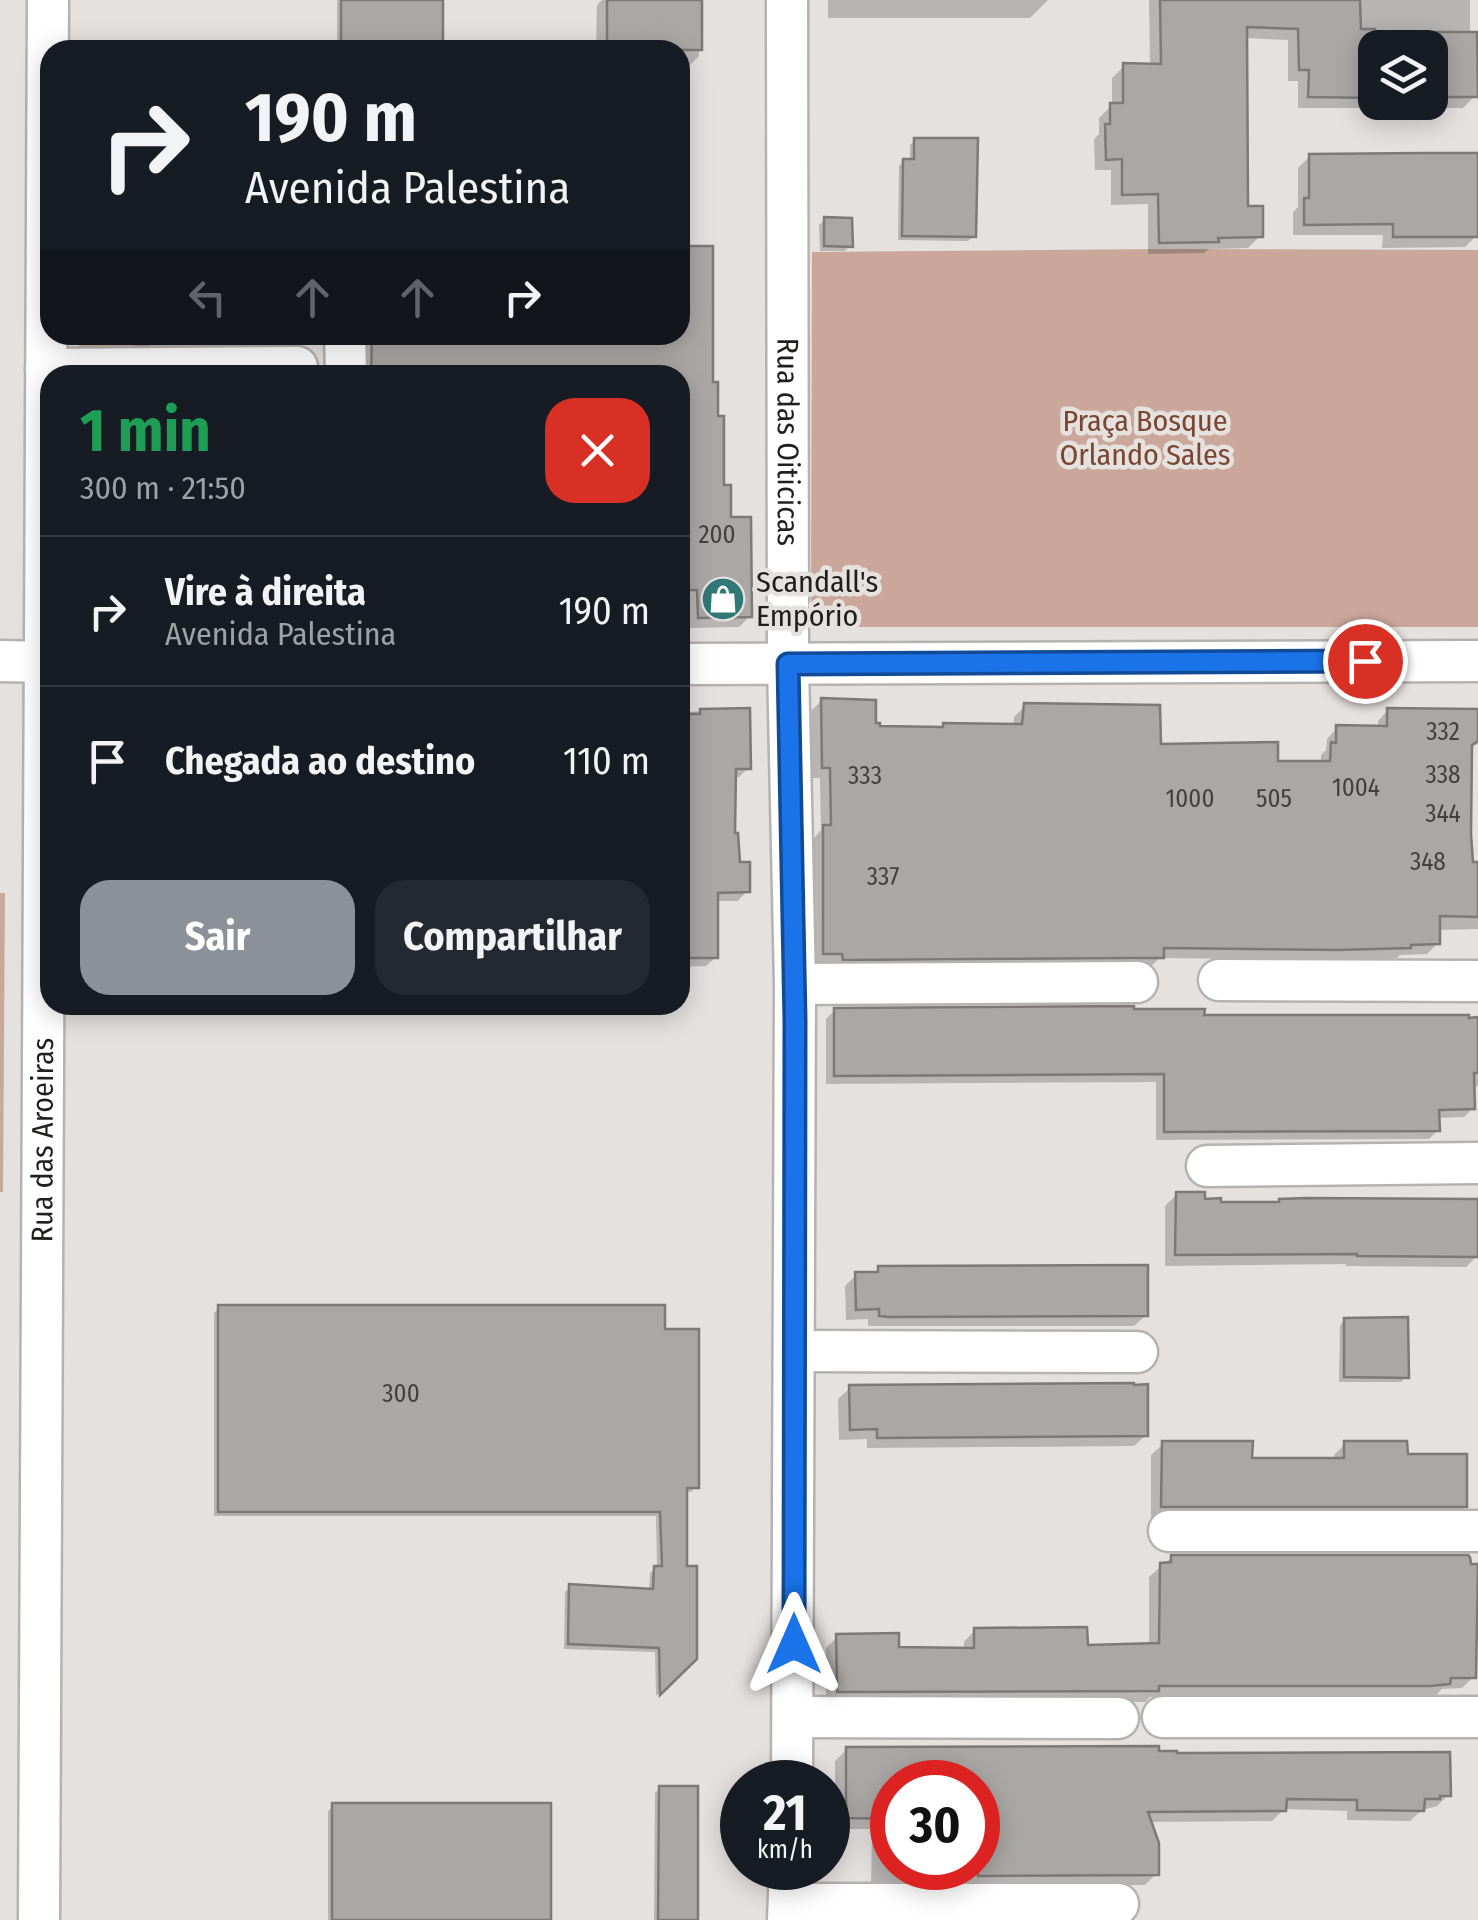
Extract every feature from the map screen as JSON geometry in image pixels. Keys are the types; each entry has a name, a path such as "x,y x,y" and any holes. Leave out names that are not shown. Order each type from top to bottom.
{"street":[{"name":"Rua das Aroeiras","path":"48,0 48,40"},
{"name":"Rua das Oiticicas","path":"787,0 788,664 794,984 793,1760"},
{"path":"0,660 40,662"},
{"path":"690,664 1478,661"},
{"path":"1219,980 1478,982"},
{"path":"794,984 1137,982"},
{"name":"Rua das Aroeiras","path":"39,1920 45,1015"},
{"path":"1207,1166 1478,1163"},
{"path":"795,1351 1137,1352"},
{"path":"1169,1531 1478,1531"},
{"path":"794,1717 1118,1718"},
{"path":"1163,1718 1478,1717"},
{"path":"789,1897 1118,1904"}],"green space":[{"name":"Praça Bosque Orlando Sales","path":"1478,250 1478,627 811,627 812,252"},
{"path":"79,345 149,345 149,348 79,350"},
{"path":"0,893 5,893 3,1192 0,1192"}],"building":[{"path":"341,0 443,0 443,40 341,40"},
{"path":"607,0 702,0 702,50 690,50 690,40 607,40"},
{"path":"1160,0 1360,0 1361,29 1375,29 1358,30 1358,98 1308,97 1309,70 1299,70 1298,29 1247,27 1248,206 1263,206 1263,237 1159,243 1158,194 1122,195 1122,159 1106,160 1105,124 1110,124 1110,103 1123,103 1123,63 1161,64"},
{"path":"1448,32 1477,32 1478,97 1448,97"},
{"path":"914,138 978,138 976,237 902,236 903,159 914,159"},
{"path":"1478,153 1478,237 1393,237 1393,224 1304,225 1304,198 1309,198 1309,154"},
{"path":"824,217 852,218 853,247 824,246"},
{"path":"690,246 713,246 713,382 718,382 718,416 724,416 724,485 731,485 731,517 751,517 752,617 698,618 697,590 690,590 690,365 371,365 372,345 690,345"},
{"path":"821,698 876,700 876,723 880,726 1022,724 1024,703 1160,705 1161,744 1278,742 1278,761 1330,761 1336,725 1387,726 1387,708 1478,709 1478,741 1472,745 1471,834 1473,862 1478,862 1478,917 1440,916 1440,944 1411,948 1164,948 1164,958 843,960 842,954 823,954 823,825 831,825 830,768 822,768"},
{"path":"750,708 751,769 736,769 735,833 740,862 750,862 750,892 718,893 718,958 690,958 690,714 700,714 700,709"},
{"path":"834,1008 1205,1009 1204,1015 1478,1017 1475,1109 1439,1110 1440,1131 1164,1132 1164,1074 834,1076"},
{"path":"1176,1192 1205,1192 1205,1199 1221,1198 1221,1202 1306,1198 1478,1199 1478,1257 1175,1255"},
{"path":"1148,1265 1148,1316 888,1317 879,1316 879,1309 856,1310 855,1272 878,1272 878,1266"},
{"path":"218,1305 665,1305 665,1329 699,1329 699,1488 687,1488 687,1566 697,1566 697,1659 660,1695 659,1648 568,1644 569,1584 653,1589 654,1566 662,1566 660,1512 218,1512"},
{"path":"1408,1317 1409,1378 1344,1377 1344,1318"},
{"path":"1148,1384 1148,1436 877,1438 877,1429 850,1430 849,1385"},
{"path":"1162,1441 1253,1441 1252,1458 1344,1458 1344,1441 1407,1441 1408,1454 1467,1454 1467,1507 1161,1507"},
{"path":"1171,1555 1468,1555 1471,1564 1478,1564 1476,1678 1451,1678 1450,1684 1430,1686 837,1692 836,1634 899,1633 899,1647 974,1648 974,1628 1087,1627 1088,1645 1159,1643 1160,1563 1171,1562"},
{"path":"1159,1746 1159,1751 1177,1753 1450,1752 1451,1796 1425,1799 1424,1811 1357,1810 1357,1800 1287,1799 1286,1811 1148,1812 1159,1843 1159,1875 1000,1876 1000,1760 870,1760 870,1819 850,1818 850,1760 846,1760 846,1747"},
{"path":"659,1786 698,1786 698,1920 658,1920"},
{"path":"332,1803 551,1803 551,1920 332,1920"}],"place":[{"name":"Scandall's Empório","path":"723,599"}],"route":[{"path":"794,1644 795,1021 788,664 1365,661"}]}
